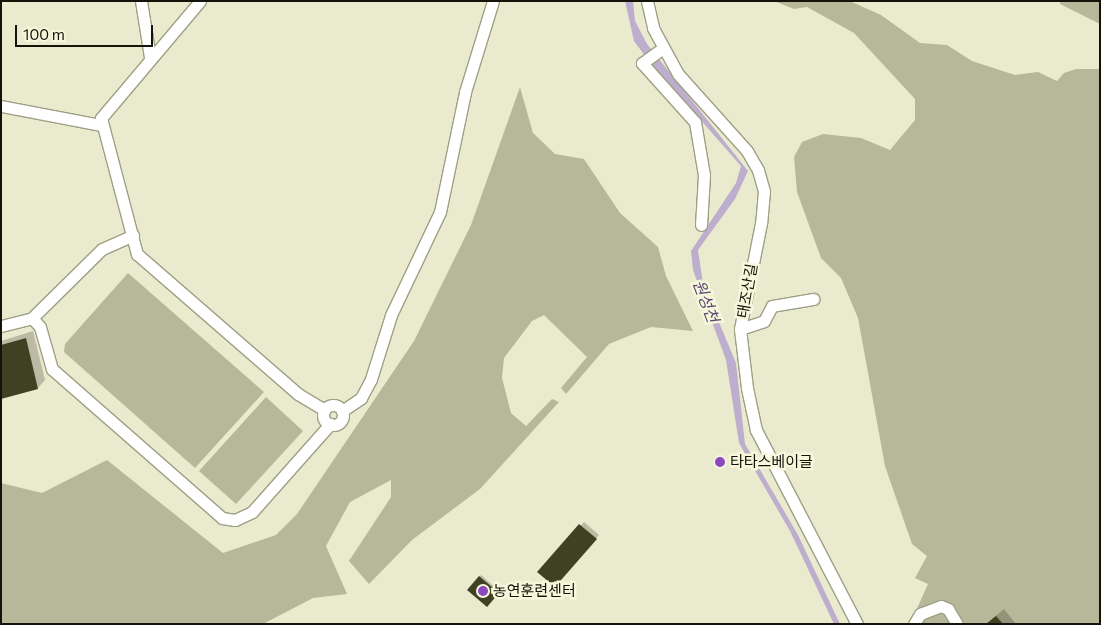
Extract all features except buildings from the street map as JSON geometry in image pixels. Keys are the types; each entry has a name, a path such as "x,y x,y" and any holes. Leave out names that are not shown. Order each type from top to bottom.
{"street":[{"path":"141,1 150,57"},
{"path":"200,1 150,57 101,118 101,125 136,254 298,394 325,410"},
{"path":"32,318 40,327 52,369 222,518 236,520 252,512 330,424 341,420 342,411 361,398 371,379 390,315 440,212 465,92 493,1"},
{"name":"태조산길","path":"647,1 660,50 758,170 764,191 761,223 740,329 756,430 857,624"},
{"path":"660,50 644,62 647,71 695,122 704,175 701,225"},
{"path":"1,106 101,125"},
{"path":"1,326 32,318 102,249 132,235"},
{"path":"740,329 764,321 772,306 813,299"},
{"path":"325,410 334,405 342,411"},
{"path":"325,410 324,418 330,424"},
{"path":"914,624 920,614 940,606 948,609 957,624"}],"green space":[{"path":"774,1 852,2 881,15 920,43 947,45 972,61 1015,75 1038,72 1057,81 1064,73 1076,69 1100,69 1100,624 910,624 928,584 915,578 927,556 912,544 885,466 858,318 841,278 821,258 797,192 794,157 802,142 823,134 861,138 890,150 915,120 915,99 854,33 807,7 794,9"},
{"path":"1060,1 1100,1 1100,24 1060,4"},
{"path":"520,87 533,133 555,154 584,159 620,213 658,247 666,276 693,331 651,327 609,344 566,394 561,388 587,357 544,315 532,321 504,358 502,378 511,413 526,426 552,399 559,402 480,489 412,540 369,584 349,561 391,497 391,480 350,502 326,546 347,594 313,598 263,624 1,624 1,483 42,493 107,460 223,553 276,535 297,514 414,341 471,225"},
{"path":"128,273 264,392 195,468 64,352 65,344"},
{"path":"266,397 303,431 236,504 199,471"}],"water":[{"name":"원성천","path":"625,1 633,1 635,21 647,44 748,171 735,199 698,250 703,284 736,363 745,444 798,535 840,624 834,624 790,531 739,443 726,360 693,270 691,251 736,183 741,166 648,60 634,41"}],"place":[{"name":"타타스베이글","path":"720,462"},
{"name":"농연훈련센터","path":"483,591"}]}
